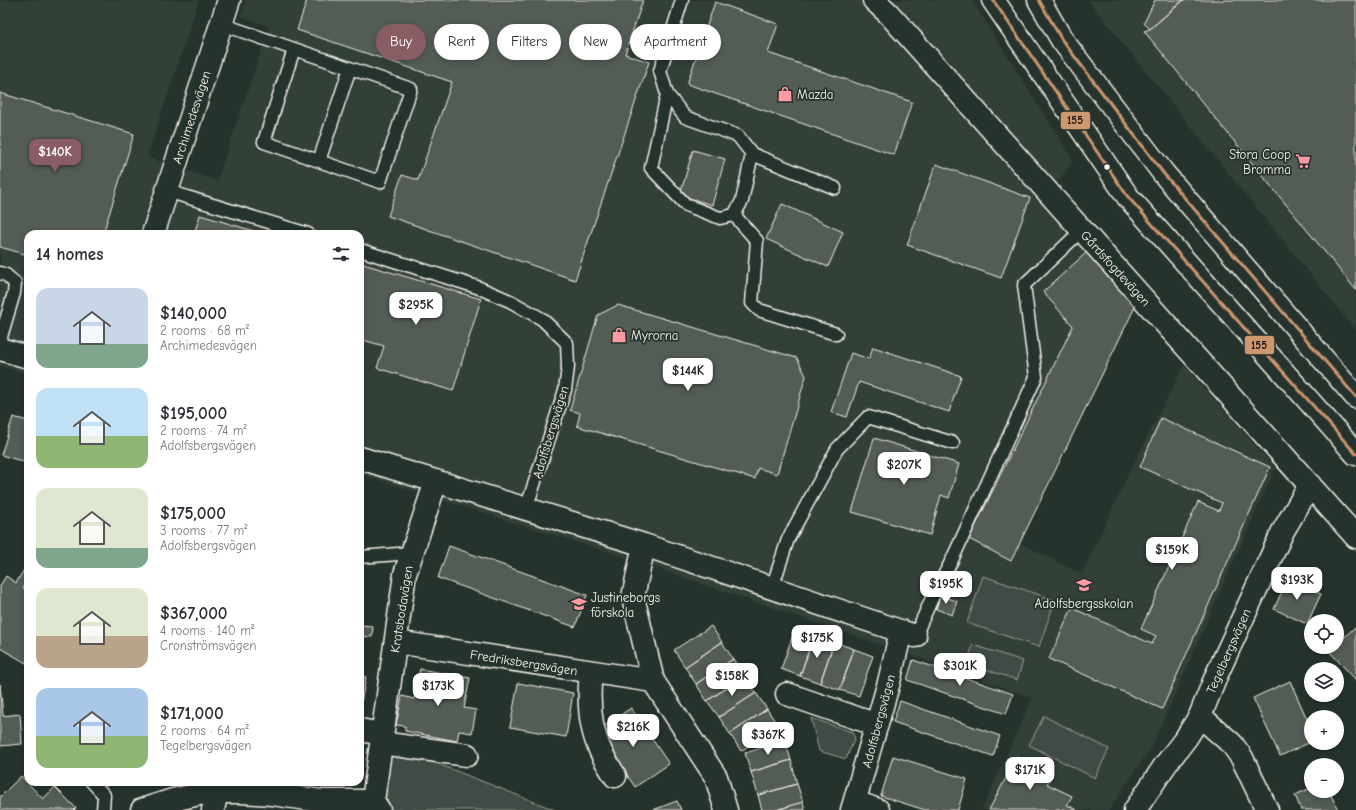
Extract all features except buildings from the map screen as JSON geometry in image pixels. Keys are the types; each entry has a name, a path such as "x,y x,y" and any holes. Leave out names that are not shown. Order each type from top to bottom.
{"street":[{"name":"Archimedesvägen","path":"154,230 230,0"},
{"name":"Gårdsfogdevägen","path":"874,0 888,13 1356,537"},
{"path":"994,0 1128,197 1356,454"},
{"path":"1039,0 1062,40 1164,174 1356,397"},
{"path":"0,349 24,356"},
{"path":"364,459 644,545 908,633"},
{"name":"Kratsbodavägen","path":"368,806 381,738 405,574 436,481"},
{"name":"Tegelbergsvägen","path":"1135,810 1200,716 1217,674 1283,531 1310,485"},
{"path":"644,545 633,597 652,681 716,777 726,810"},
{"name":"Adolfsbergsvägen","path":"854,806 877,725 908,633"},
{"name":"Fredriksbergsvägen","path":"396,642 652,681"},
{"path":"591,672 589,691 594,733 601,752 615,776"},
{"path":"787,694 877,725"},
{"path":"1200,716 1232,744 1242,758 1266,810"},
{"path":"364,732 381,738 467,755"},
{"path":"142,810 208,792 217,804 272,794 368,806"},
{"path":"854,806 878,810"}],"lane":[{"path":"682,0 660,71 667,94 684,117 738,136 752,154 835,188"},
{"path":"221,24 411,89 380,182 264,142 294,50"},
{"path":"319,161 350,68"},
{"path":"667,94 650,168 686,205 720,218 734,215 742,201 752,154"},
{"path":"167,191 295,230"},
{"path":"734,215 757,241 752,303 759,310 836,334"},
{"path":"908,633 933,596 952,560 1036,377 1024,285 1082,230"},
{"name":"Adolfsbergsvägen","path":"364,251 477,287 510,301 542,319 567,343 568,367 564,390 526,509"},
{"path":"0,273 6,275 15,283 14,293 0,340"},
{"path":"772,588 788,539 836,448 868,417 953,443"},
{"path":"364,557 411,553"},
{"path":"96,786 104,795 103,810"}],"shaded area":[{"path":"0,0 199,0 147,157 217,181 269,27 241,16 246,0 972,0 1073,160 1047,199 1135,307 1020,543 1082,574 1129,473 1184,365 1275,468 1152,746 1109,810 982,810 1032,698 624,557 364,475 364,230 24,230 24,373 0,366"},
{"name":"Stora Coop Bromma","path":"1088,0 1356,0 1356,331"},
{"path":"983,576 1055,600 1039,647 967,623"},
{"path":"973,645 1023,661 1017,680 967,663"},
{"path":"1044,716 1109,749 1095,778 1029,745"},
{"path":"811,718 852,732 855,738 846,759 819,751"},
{"path":"390,745 555,810 388,810 379,805"}],"transit line":[{"name":"155","path":"993,0 1128,197 1356,454"},
{"name":"155","path":"1039,0 1062,40 1164,174 1356,397"}],"place":[{"name":"Mazda","path":"785,94"},
{"name":"Stora Coop Bromma","path":"1303,161"},
{"name":"Myrorna","path":"619,335"},
{"name":"Adolfsbergsskolan","path":"1084,585"},
{"name":"Justineborgs förskola","path":"579,604"}]}
